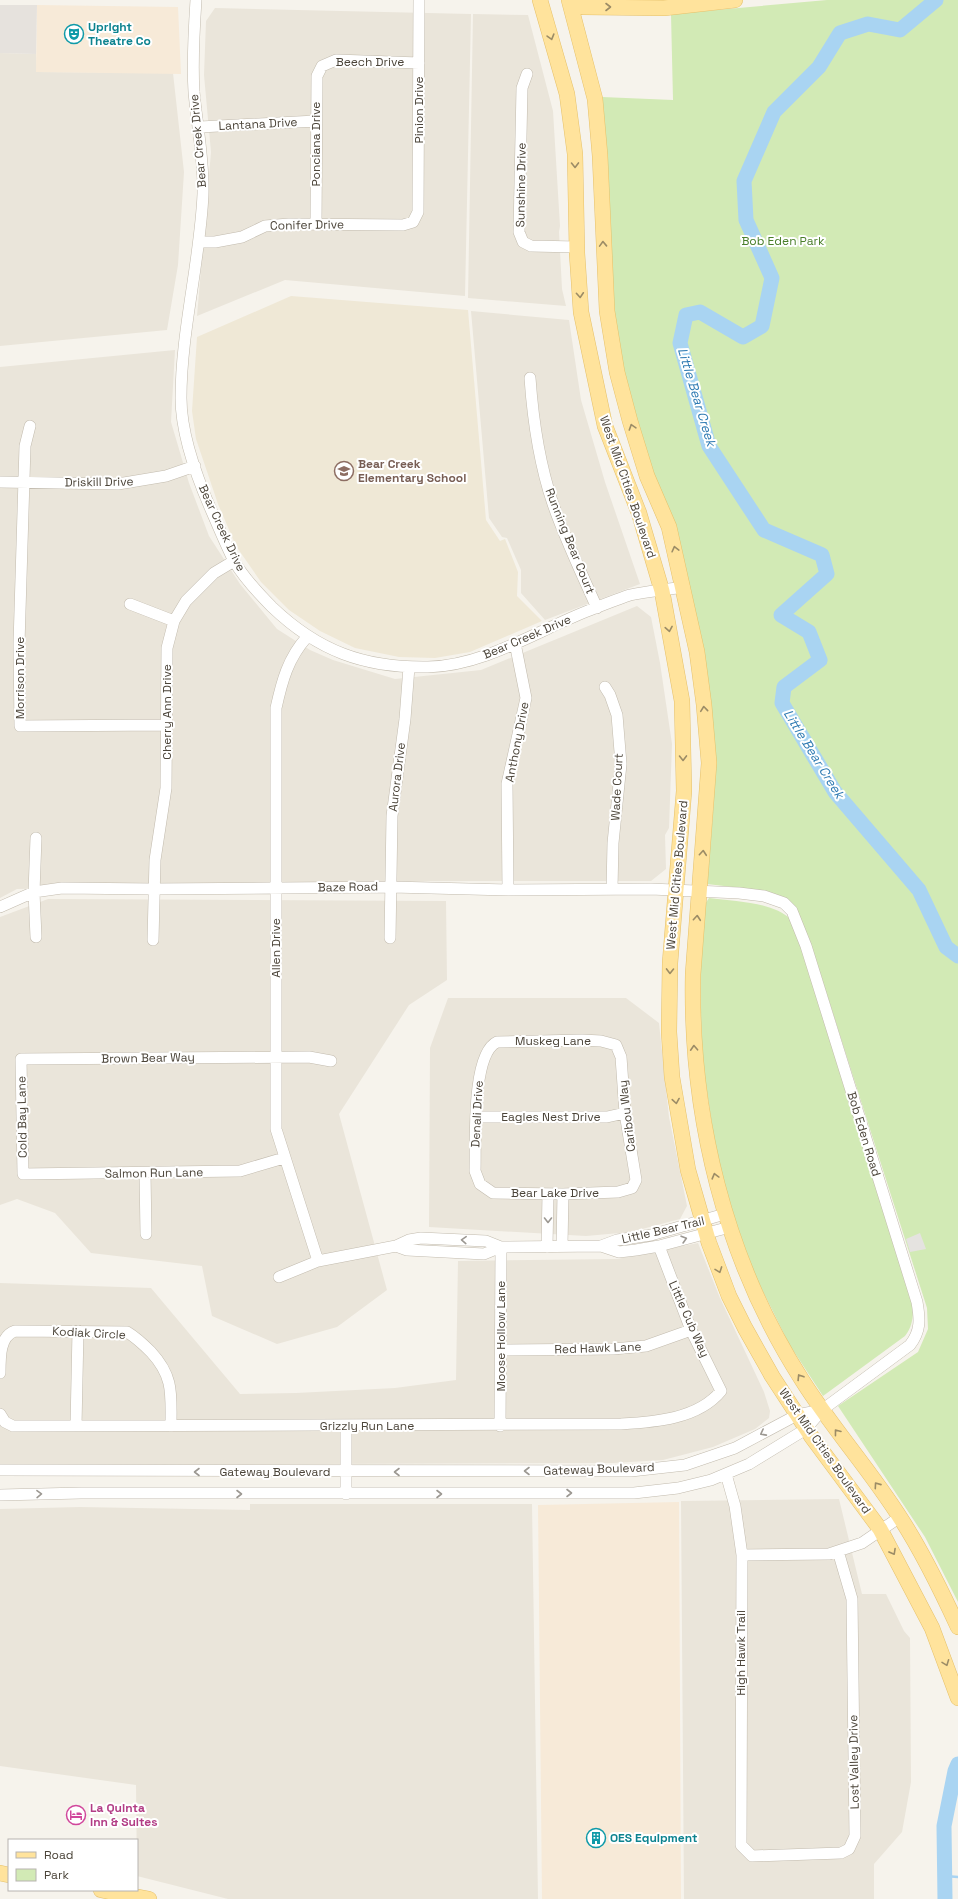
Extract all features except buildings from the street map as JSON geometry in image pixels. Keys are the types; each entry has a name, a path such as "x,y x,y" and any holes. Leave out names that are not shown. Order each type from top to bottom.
{"main road":[{"name":"West Mid Cities Boulevard","path":"540,0 567,94 575,154 577,247 581,312 605,426 639,513 662,590 682,701 684,791 669,989 672,1077 688,1170 704,1227 732,1302 772,1376 806,1429 880,1529 932,1628 958,1698"},
{"name":"West Mid Cities Boulevard","path":"570,0 595,98 600,156 607,311 617,372 647,476 669,527 684,587 697,652 709,762 693,981 696,1068 702,1115 712,1166 728,1220 761,1308 785,1354 822,1410 900,1517 945,1598 958,1627"},
{"path":"570,0 582,7 735,0"},
{"path":"106,1891 149,1899"}],"street":[{"name":"Bear Creek Drive","path":"196,0 193,62 194,92 200,127 203,192 199,242 185,344 181,397 182,424 206,499 234,561 245,578 265,600 307,637 336,651 362,661 392,667 431,667 460,663 515,643 597,608 632,595 684,587"},
{"name":"Pinion Drive","path":"415,220 418,212 419,0"},
{"name":"Beech Drive","path":"322,66 336,60 419,63"},
{"name":"Ponciana Drive","path":"316,224 317,76 322,66"},
{"name":"Sunshine Drive","path":"527,74 522,88 519,232 523,242 531,246 577,247"},
{"name":"Lantana Drive","path":"200,127 316,121"},
{"name":"Conifer Drive","path":"199,242 215,242 242,237 265,226 316,224 403,225 415,220"},
{"name":"Running Bear Court","path":"530,378 532,411 539,452 553,503 597,608"},
{"path":"24,482 25,446 30,426"},
{"name":"Driskill Drive","path":"0,482 118,484 166,476 195,466"},
{"name":"Morrison Drive","path":"24,482 19,644 20,726 167,725"},
{"name":"Cherry Ann Drive","path":"153,940 155,860 166,788 167,648 174,621 186,601 201,584 214,573 234,561"},
{"path":"130,604 174,621"},
{"name":"Allen Drive","path":"307,637 297,648 288,663 276,708 276,1129 318,1261"},
{"name":"Anthony Drive","path":"508,890 507,784 526,698 523,674 515,643"},
{"name":"Aurora Drive","path":"390,938 392,816 405,719 409,667"},
{"name":"Wade Court","path":"605,687 610,695 617,715 621,764 613,843 612,889"},
{"path":"36,838 34,892 36,937"},
{"name":"Baze Road","path":"0,907 34,892 62,888 154,889 392,887 508,890 612,889 700,891"},
{"name":"Bob Eden Road","path":"700,891 764,896 784,903 792,911 799,924 917,1302 920,1318 919,1326 916,1337 910,1345 822,1410"},
{"name":"Muskeg Lane","path":"490,1045 497,1042 582,1040 601,1041 616,1045"},
{"name":"Denali Drive","path":"480,1184 475,1171 476,1117 479,1075 490,1045"},
{"name":"Caribou Way","path":"616,1045 621,1058 625,1113 636,1180 632,1188"},
{"name":"Brown Bear Way","path":"21,1059 309,1057 331,1060"},
{"name":"Cold Bay Lane","path":"21,1059 23,1174"},
{"name":"Eagles Nest Drive","path":"476,1117 607,1117 625,1113"},
{"name":"Salmon Run Lane","path":"23,1174 240,1171 284,1158"},
{"path":"146,1173 146,1234"},
{"name":"Bear Lake Drive","path":"480,1184 493,1193 563,1194 618,1192 632,1188"},
{"path":"547,1247 548,1194"},
{"path":"562,1246 563,1194"},
{"name":"Little Bear Trail","path":"318,1261 396,1246 411,1245 484,1254 502,1247 562,1246 601,1246 619,1252 659,1246 704,1227 728,1220"},
{"name":"Little Bear Trail","path":"601,1246 617,1240 633,1239 704,1227"},
{"name":"Little Cub Way","path":"659,1246 691,1330 721,1391"},
{"name":"Moose Hollow Lane","path":"500,1426 502,1247"},
{"path":"279,1277 318,1261"},
{"name":"Red Hawk Lane","path":"502,1350 613,1349 646,1346 691,1330"},
{"name":"Kodiak Circle","path":"0,1372 0,1343 3,1337 8,1333 15,1331 127,1332 138,1338 158,1360 167,1374 170,1387 172,1426"},
{"path":"76,1426 78,1331"},
{"name":"Grizzly Run Lane","path":"2,1418 14,1426 500,1426 644,1423 694,1412 713,1401 721,1391"},
{"name":"Gateway Boulevard","path":"0,1470 346,1472 630,1471 685,1465 735,1448 797,1415 822,1410"},
{"name":"Gateway Boulevard","path":"0,1495 634,1493 678,1488 711,1480 749,1464 806,1429 822,1410"},
{"path":"346,1426 346,1494"},
{"name":"High Hawk Trail","path":"726,1474 735,1506 742,1555 741,1834"},
{"path":"742,1555 829,1554 862,1543 880,1529 900,1517"},
{"name":"Lost Valley Drive","path":"741,1834 741,1845 752,1856 841,1853 849,1849 855,1836 852,1599 838,1551"}],"shaded area":[{"path":"0,5 37,5 36,54 0,53"},
{"path":"37,5 178,7 181,74 36,72"},
{"path":"215,8 471,14 465,296 285,280 197,316 211,152 204,75 206,21"},
{"path":"473,14 528,15 553,111 562,289 566,306 468,298"},
{"path":"0,53 36,54 37,72 173,73 184,172 178,265 167,330 0,346"},
{"name":"Bear Creek Elementary School","path":"291,296 468,310 486,520 500,541 505,539 518,572 517,596 542,621 470,652 435,658 399,657 355,648 320,631 289,610 261,582 236,546 218,504 196,439 192,411 197,337"},
{"path":"471,311 569,320 581,400 605,482 640,584 545,620 521,593 521,570 507,538 502,537 489,518"},
{"path":"175,350 171,422 189,483 209,536 240,584 277,629 310,650 333,660 395,679 481,670 637,606 651,617 660,663 672,744 669,828 665,835 666,869 651,881 444,881 17,889 0,898 0,367"},
{"path":"48,899 446,901 447,980 409,1005 339,1114 387,1290 337,1327 277,1344 212,1316 202,1266 91,1253 55,1213 17,1199 0,1205 0,917"},
{"path":"448,998 626,998 659,1023 669,1117 687,1206 680,1219 631,1232 586,1236 429,1227 430,1048"},
{"path":"920,1233 926,1249 910,1252 906,1239"},
{"path":"698,1243 720,1298 764,1392 770,1411 769,1418 755,1429 713,1447 663,1460 613,1463 0,1465 0,1283 151,1288 240,1394 395,1388 456,1380 458,1261 617,1259"},
{"path":"839,1499 862,1594 886,1594 904,1631 910,1638 911,1782 902,1832 874,1864 874,1899 684,1899 681,1501"},
{"path":"679,1502 681,1899 542,1899 538,1505"},
{"path":"250,1504 532,1504 538,1899 228,1899 138,1876 136,1785 0,1766 0,1509 80,1507 250,1510"}],"green space":[{"name":"Bob Eden Park","path":"827,0 958,0 958,1602 925,1537 838,1406 918,1352 928,1329 927,1308 808,935 766,891 707,884 713,813 715,762 710,705 633,420 611,310 602,97 673,100 671,14"},
{"path":"709,898 753,903 774,909 792,920 912,1295 912,1322 905,1336 823,1396 789,1344 747,1259 718,1164 702,1059 700,964 705,904"}],"waterway":[{"name":"Little Bear Creek","path":"936,0 900,30 868,24 840,33 819,67 774,112 744,181 746,220 772,278 762,326 743,337 700,312 686,315 680,343 709,446 764,530 822,555 827,574 781,615 809,632 820,660 784,687 782,703 835,792 919,890 946,947 958,956"},
{"name":"Little Bear Creek","path":"945,1899 944,1826 955,1771 958,1764"},
{"path":"945,1876 958,1877"}],"place":[{"name":"Upright Theatre Co","path":"74,34"},
{"name":"Bear Creek Elementary School","path":"344,471"},
{"name":"La Quinta Inn & Suites","path":"76,1815"},
{"name":"OES Equipment","path":"596,1838"}]}
